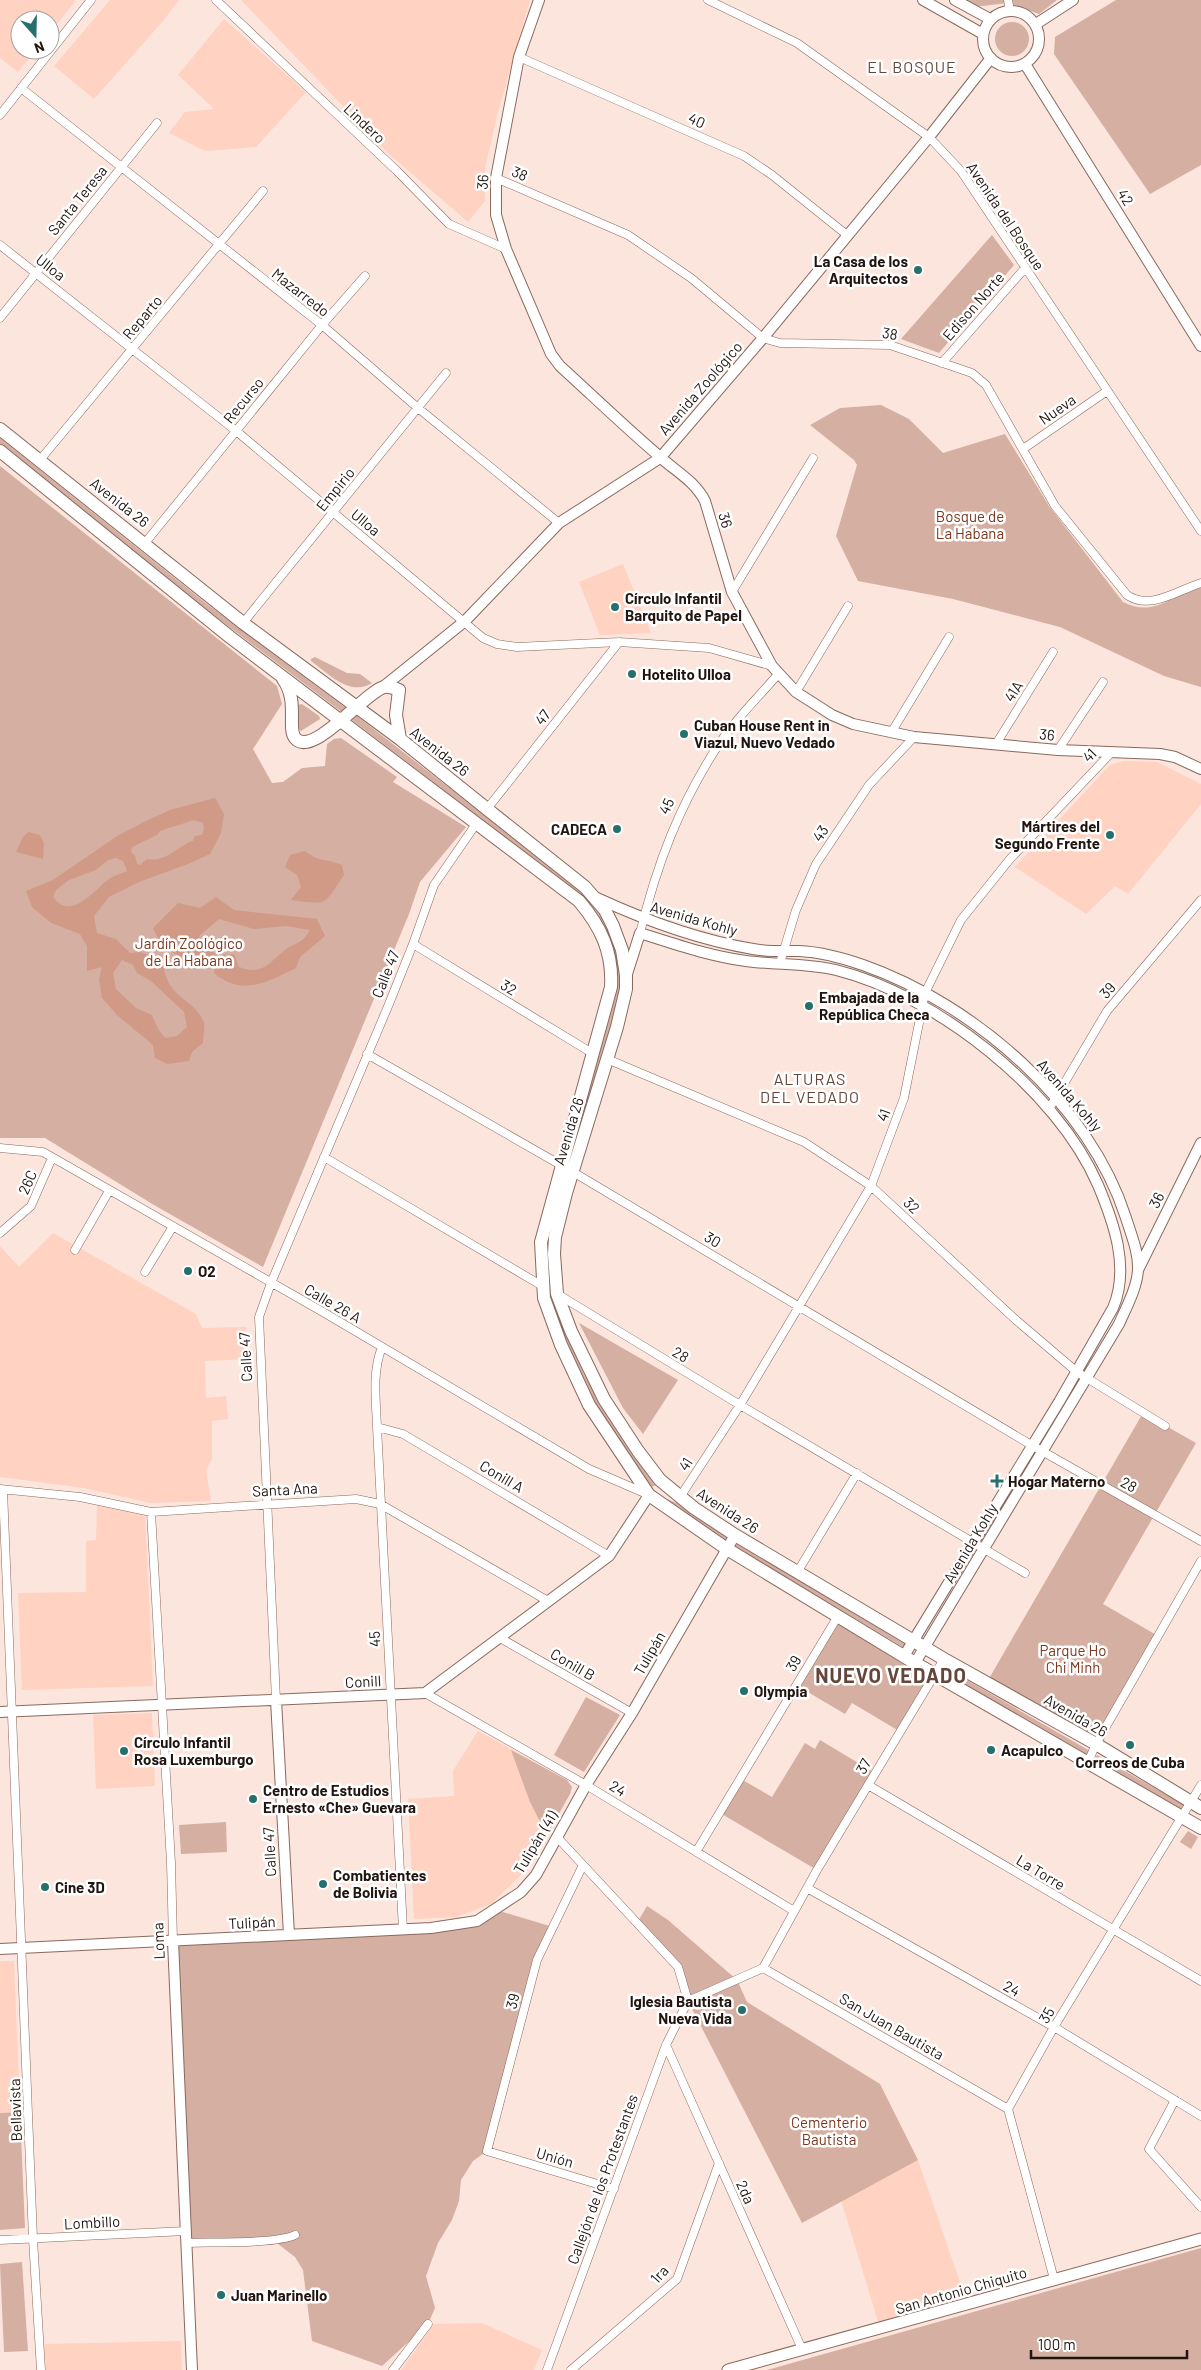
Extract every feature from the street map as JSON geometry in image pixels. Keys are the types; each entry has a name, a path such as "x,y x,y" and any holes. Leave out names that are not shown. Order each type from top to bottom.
{"main road":[{"name":"Avenida 26","path":"0,429 243,623 354,707 400,739 487,809 596,898 614,926 622,950 626,975 624,1003 555,1237 554,1254 557,1294 586,1365 617,1422 660,1480 680,1497 735,1535 944,1659 1096,1744 1196,1805"},
{"name":"Avenida 26","path":"0,451 280,675 579,901 605,939 611,958 611,986 608,1005 592,1053 541,1242 542,1286 549,1314 589,1405 649,1494 727,1549 915,1663 1201,1828"},
{"path":"280,675 289,687 292,696 293,736 298,741 305,742 319,738 342,720 354,707 383,687 392,687 399,690 396,715 400,739"},
{"path":"649,1494 656,1491 680,1497"},
{"name":"San Antonio Chiquito","path":"728,2370 1201,2239"}],"street":[{"path":"0,115 91,0"},
{"name":"Lindero","path":"216,0 397,171 449,224 506,249"},
{"name":"36","path":"539,0 520,57 496,178 496,215 506,249 551,354 560,366 660,458 689,479 700,491 732,592 776,670 796,692 832,715 853,724 890,733 914,737 1058,750 1110,754 1160,754 1175,757 1201,769"},
{"name":"Avenida del Bosque","path":"708,0 797,43 929,137 961,171 1201,530"},
{"path":"923,0 983,34"},
{"path":"955,0 990,19"},
{"path":"1008,0 1010,11"},
{"path":"1036,24 1073,0"},
{"path":"1010,11 1025,14 1036,24 1040,42 1037,51 1025,64 1007,67 1000,66 990,58 983,44 983,34 990,19 1010,11"},
{"name":"40","path":"520,57 744,156 772,175 847,235"},
{"name":"Avenida Zoológico","path":"383,687 464,621 559,523 660,458 763,338 929,137 990,58"},
{"name":"42","path":"1025,64 1201,346"},
{"name":"Mazarredo","path":"21,88 322,325 418,408 559,523"},
{"name":"Santa Teresa","path":"0,318 158,123"},
{"name":"38","path":"496,178 628,235 691,278 763,338 780,342 890,345 972,373 986,385 1055,506 1127,595 1143,602 1200,583"},
{"name":"Reparto","path":"40,460 263,191"},
{"name":"Ulloa","path":"0,245 236,430 483,638 497,644 517,647 619,642 709,648 776,670"},
{"name":"Edison Norte","path":"942,363 1025,268"},
{"name":"Recurso","path":"145,543 322,325 365,276"},
{"name":"Empirio","path":"243,623 446,373"},
{"name":"Nueva","path":"1024,449 1107,391"},
{"path":"732,592 813,458"},
{"path":"796,692 848,606"},
{"path":"890,733 948,637"},
{"name":"47","path":"487,809 619,642"},
{"name":"41A","path":"996,744 1053,652"},
{"name":"45","path":"626,975 671,831 689,794 718,745 776,670"},
{"path":"399,690 401,673"},
{"name":"41","path":"1058,750 1103,682"},
{"name":"43","path":"780,964 796,910 816,864 869,785 914,737"},
{"name":"41","path":"680,1497 740,1405 871,1186 904,1098 925,993 961,920 1010,859 1110,754"},
{"name":"Calle 47","path":"289,1935 258,1317 413,944 438,876 476,824"},
{"name":"Avenida Kohly","path":"596,898 643,920 705,939 753,949 816,953 854,962 904,982 925,993 992,1039 1032,1072 1056,1097 1088,1137 1106,1166 1121,1200 1135,1249 1138,1270 1136,1283 1119,1324 984,1548 919,1644 904,1656"},
{"name":"39","path":"1048,1109 1107,1011 1201,900"},
{"name":"Avenida Kohly","path":"640,933 701,952 745,961 820,967 848,974 886,988 922,1006 953,1025 1024,1081 1076,1144 1092,1171 1106,1205 1122,1273 1117,1298 1105,1326 974,1542 919,1644 915,1663"},
{"path":"701,952 705,939"},
{"name":"32","path":"413,944 592,1053"},
{"path":"848,974 854,962"},
{"path":"984,1049 992,1039"},
{"name":"30","path":"367,1054 573,1172 1043,1452"},
{"name":"32","path":"607,1059 804,1142 871,1186 1016,1320 1077,1372 1165,1426"},
{"name":"36","path":"1138,1270 1201,1143"},
{"name":"Calle 26 A","path":"0,1148 43,1152 172,1228 382,1347 589,1469 649,1494"},
{"name":"28","path":"324,1157 1025,1573"},
{"name":"26C","path":"0,1233 31,1206 52,1158"},
{"path":"1092,1171 1106,1166"},
{"path":"75,1250 109,1191"},
{"path":"145,1272 172,1228"},
{"path":"1120,1258 1153,1240"},
{"name":"45","path":"382,1347 377,1359 377,1426 403,1930"},
{"name":"Conill A","path":"377,1426 403,1434 609,1556"},
{"name":"28","path":"1043,1452 1201,1541"},
{"path":"798,1571 857,1473"},
{"name":"Santa Ana","path":"2,1490 80,1497 151,1512 267,1503 356,1499 380,1504 548,1601"},
{"name":"Bellavista","path":"2,1490 23,1948 33,2239 41,2370"},
{"path":"425,1693 609,1556 649,1494"},
{"name":"Loma","path":"151,1512 171,1863 192,2370"},
{"name":"Tulipán","path":"586,1785 632,1713 735,1535"},
{"path":"1088,1762 1096,1744 1201,1561"},
{"name":"39","path":"696,1852 838,1616"},
{"name":"Conill B","path":"500,1638 632,1713"},
{"name":"37","path":"763,1968 807,1888 944,1659"},
{"name":"Conill","path":"0,1712 425,1693"},
{"name":"24","path":"425,1693 586,1785 794,1911"},
{"name":"Tulipán (41)","path":"502,1907 521,1892 536,1875 586,1785"},
{"name":"La Torre","path":"868,1785 1201,1981"},
{"name":"35","path":"1008,2108 1054,2027 1182,1817 1196,1805 1201,1785"},
{"path":"557,1837 678,1967 688,2001 763,1968"},
{"name":"39","path":"488,2151 537,1960 583,1865"},
{"name":"24","path":"807,1888 1054,2027 1201,2116"},
{"name":"Tulipán","path":"0,1949 431,1928 477,1921 502,1907"},
{"name":"San Juan Bautista","path":"763,1968 1008,2108"},
{"name":"Callejón de los Protestantes","path":"548,2370 666,2045 688,2001"},
{"name":"2da","path":"666,2045 802,2350"},
{"path":"1175,2100 1149,2149 1201,2207"},
{"path":"1008,2108 1054,2279"},
{"name":"Unión","path":"488,2151 614,2189"},
{"name":"1ra","path":"571,2370 677,2280 719,2164"},
{"name":"Lombillo","path":"0,2240 186,2231"},
{"path":"187,2243 273,2240 289,2238 295,2235"},
{"path":"393,2370 428,2324"}],"shaded area":[{"path":"0,0 76,0 60,20 60,10 10,10 10,60 28,60 18,72 0,58"},
{"path":"110,0 179,0 163,21 94,99 54,66"},
{"path":"241,0 530,0 497,116 485,169 485,201 468,222 389,154"},
{"path":"224,19 306,92 256,147 205,151 169,133 185,112 214,109 178,75"},
{"name":"Círculo Infantil Barquito de Papel","path":"623,564 651,633 600,635 579,582"},
{"name":"Mártires del Segundo Frente","path":"1123,761 1157,762 1201,784 1201,804 1128,894 1115,886 1086,914 1015,867 1110,765"},
{"path":"215,798 224,814 221,833 210,854 139,882 109,897 94,916 97,933 116,939 130,953 140,952 163,961 169,984 194,1008 204,1023 203,1043 192,1052 189,1061 167,1064 155,1058 153,1045 117,1015 102,998 99,979 102,967 87,971 87,946 80,934 51,923 32,907 26,891 53,880 117,836 170,810","holes":["194,820 203,823 202,835 195,836 193,841 160,859 147,859 140,865 137,864 135,856 131,852 132,847 157,835 160,831","116,858 123,861 127,871 111,878 82,902 75,905 67,906 60,904 53,897 56,890 69,880 96,870 108,860","122,960 133,965 137,973 151,981 184,1012 187,1027 177,1036 165,1038 158,1029 152,1015 136,1008 116,989 113,973"]},
{"path":"28,832 40,835 44,843 43,859 16,852 23,837"},
{"path":"305,851 319,859 342,865 344,875 324,901 312,903 291,900 301,887 297,875 285,867 290,855"},
{"path":"216,897 234,910 317,919 325,936 300,957 296,968 255,985 235,984 224,980 214,973 215,968 187,959 171,951 164,945 153,928 178,903 200,908","holes":["219,919 254,929 286,926 310,930 301,941 285,950 265,967 254,970 239,967 234,954 217,956 199,936"]},
{"path":"53,1233 196,1314 202,1328 246,1327 248,1359 205,1361 206,1398 226,1396 228,1419 212,1421 212,1459 206,1470 211,1501 151,1503 84,1488 0,1477 0,1246 19,1267"},
{"path":"97,1505 145,1516 153,1686 22,1690 18,1593 86,1592 86,1541 96,1540"},
{"name":"Círculo Infantil Rosa Luxemburgo","path":"152,1713 155,1786 96,1789 93,1715"},
{"path":"478,1731 567,1780 572,1787 570,1794 527,1869 491,1904 456,1917 414,1919 408,1799 454,1796 453,1771"},
{"path":"0,1961 14,1961 20,2112 0,2113"},
{"path":"918,2160 967,2303 880,2328 841,2200"},
{"path":"482,2323 542,2350 534,2370 401,2370 434,2324"},
{"path":"181,2341 182,2370 46,2370 44,2344"}],"green space":[{"path":"961,0 1057,0 1039,14 1009,3 973,7"},
{"path":"1116,0 1201,0 1201,165 1150,194 1054,54 1055,37"},
{"path":"1012,22 1024,27 1029,39 1024,51 1012,56 1000,51 995,39 1000,27"},
{"path":"992,235 1014,265 939,353 901,339"},
{"name":"Bosque de La Habana","path":"881,405 909,419 943,453 1005,434 1049,506 1123,602 1144,608 1154,606 1164,603 1201,580 1201,687 1164,676 1060,627 953,599 858,581 836,536 857,465 854,460 810,425 840,408"},
{"path":"0,438 207,604 347,709 343,713 203,607 0,444"},
{"name":"Jardín Zoológico de La Habana","path":"0,466 277,686 282,704 253,749 272,783 283,782 302,768 325,766 327,744 334,739 341,738 397,777 393,782 466,827 420,882 409,914 263,1267 154,1205 45,1138 0,1138"},
{"path":"315,657 347,673 360,674 372,683 364,687 348,686 332,677 311,661"},
{"path":"302,704 319,716 320,719 301,731 298,728 298,705"},
{"path":"353,713 577,887 589,900 606,926 617,954 620,986 618,1003 569,1165 567,1164 617,988 615,954 606,929 592,908 576,891 348,717"},
{"path":"549,1294 583,1372 607,1416 631,1453 657,1485 651,1487 595,1402 561,1329"},
{"path":"579,1323 678,1380 643,1434 623,1408"},
{"name":"Parque Ho Chi Minh","path":"1143,1413 1196,1443 1103,1604 1158,1636 1096,1744 987,1682"},
{"path":"664,1498 677,1503 727,1537 725,1540"},
{"path":"737,1543 905,1644 903,1647 735,1547"},
{"path":"838,1616 934,1674 899,1731 852,1703 845,1714 796,1685"},
{"path":"944,1667 1090,1751 1087,1755 941,1671"},
{"path":"586,1697 620,1715 584,1772 554,1755"},
{"path":"820,1740 875,1773 817,1870 720,1813 741,1779 772,1797 805,1743 815,1749"},
{"path":"511,1750 567,1780 572,1787 547,1835 530,1802"},
{"path":"1097,1755 1184,1805 1182,1810 1094,1759"},
{"path":"226,1822 227,1852 181,1854 179,1825"},
{"path":"1188,1831 1198,1837 1191,1849 1180,1842"},
{"name":"Cementerio Bautista","path":"647,1906 668,1920 737,1980 747,2002 880,2084 918,2160 802,2223 688,2001 678,1967 637,1923"},
{"path":"496,1910 553,1927 537,1960 487,2151 473,2161 461,2180 459,2201 452,2220 438,2243 426,2276 435,2308 428,2324 382,2366 312,2341 303,2270 295,2257 273,2240 187,2243 173,1941 477,1921"},
{"path":"20,2112 25,2228 0,2230 0,2113"},
{"path":"1201,2248 1201,2370 767,2370"},
{"path":"22,2262 28,2351 4,2352 0,2264"}],"place":[{"name":"La Casa de los Arquitectos","path":"918,270"},
{"name":"Círculo Infantil Barquito de Papel","path":"615,607"},
{"name":"Hotelito Ulloa","path":"632,674"},
{"name":"Cuban House Rent in Viazul, Nuevo Vedado","path":"684,734"},
{"name":"CADECA","path":"617,829"},
{"name":"Mártires del Segundo Frente","path":"1110,835"},
{"name":"Embajada de la República Checa","path":"809,1006"},
{"name":"O2","path":"188,1271"},
{"name":"Hogar Materno","path":"997,1481"},
{"name":"Olympia","path":"744,1691"},
{"name":"Correos de Cuba","path":"1130,1745"},
{"name":"Acapulco","path":"991,1750"},
{"name":"Círculo Infantil Rosa Luxemburgo","path":"124,1751"},
{"name":"Centro de Estudios Ernesto «Che» Guevara","path":"253,1799"},
{"name":"Combatientes de Bolivia","path":"323,1884"},
{"name":"Cine 3D","path":"45,1887"},
{"name":"Iglesia Bautista Nueva Vida","path":"742,2010"},
{"name":"Juan Marinello","path":"221,2295"}],"district":[{"name":"EL BOSQUE","path":"912,66"},
{"name":"ALTURAS DEL VEDADO","path":"810,1087"},
{"name":"NUEVO VEDADO","path":"891,1675"}]}
